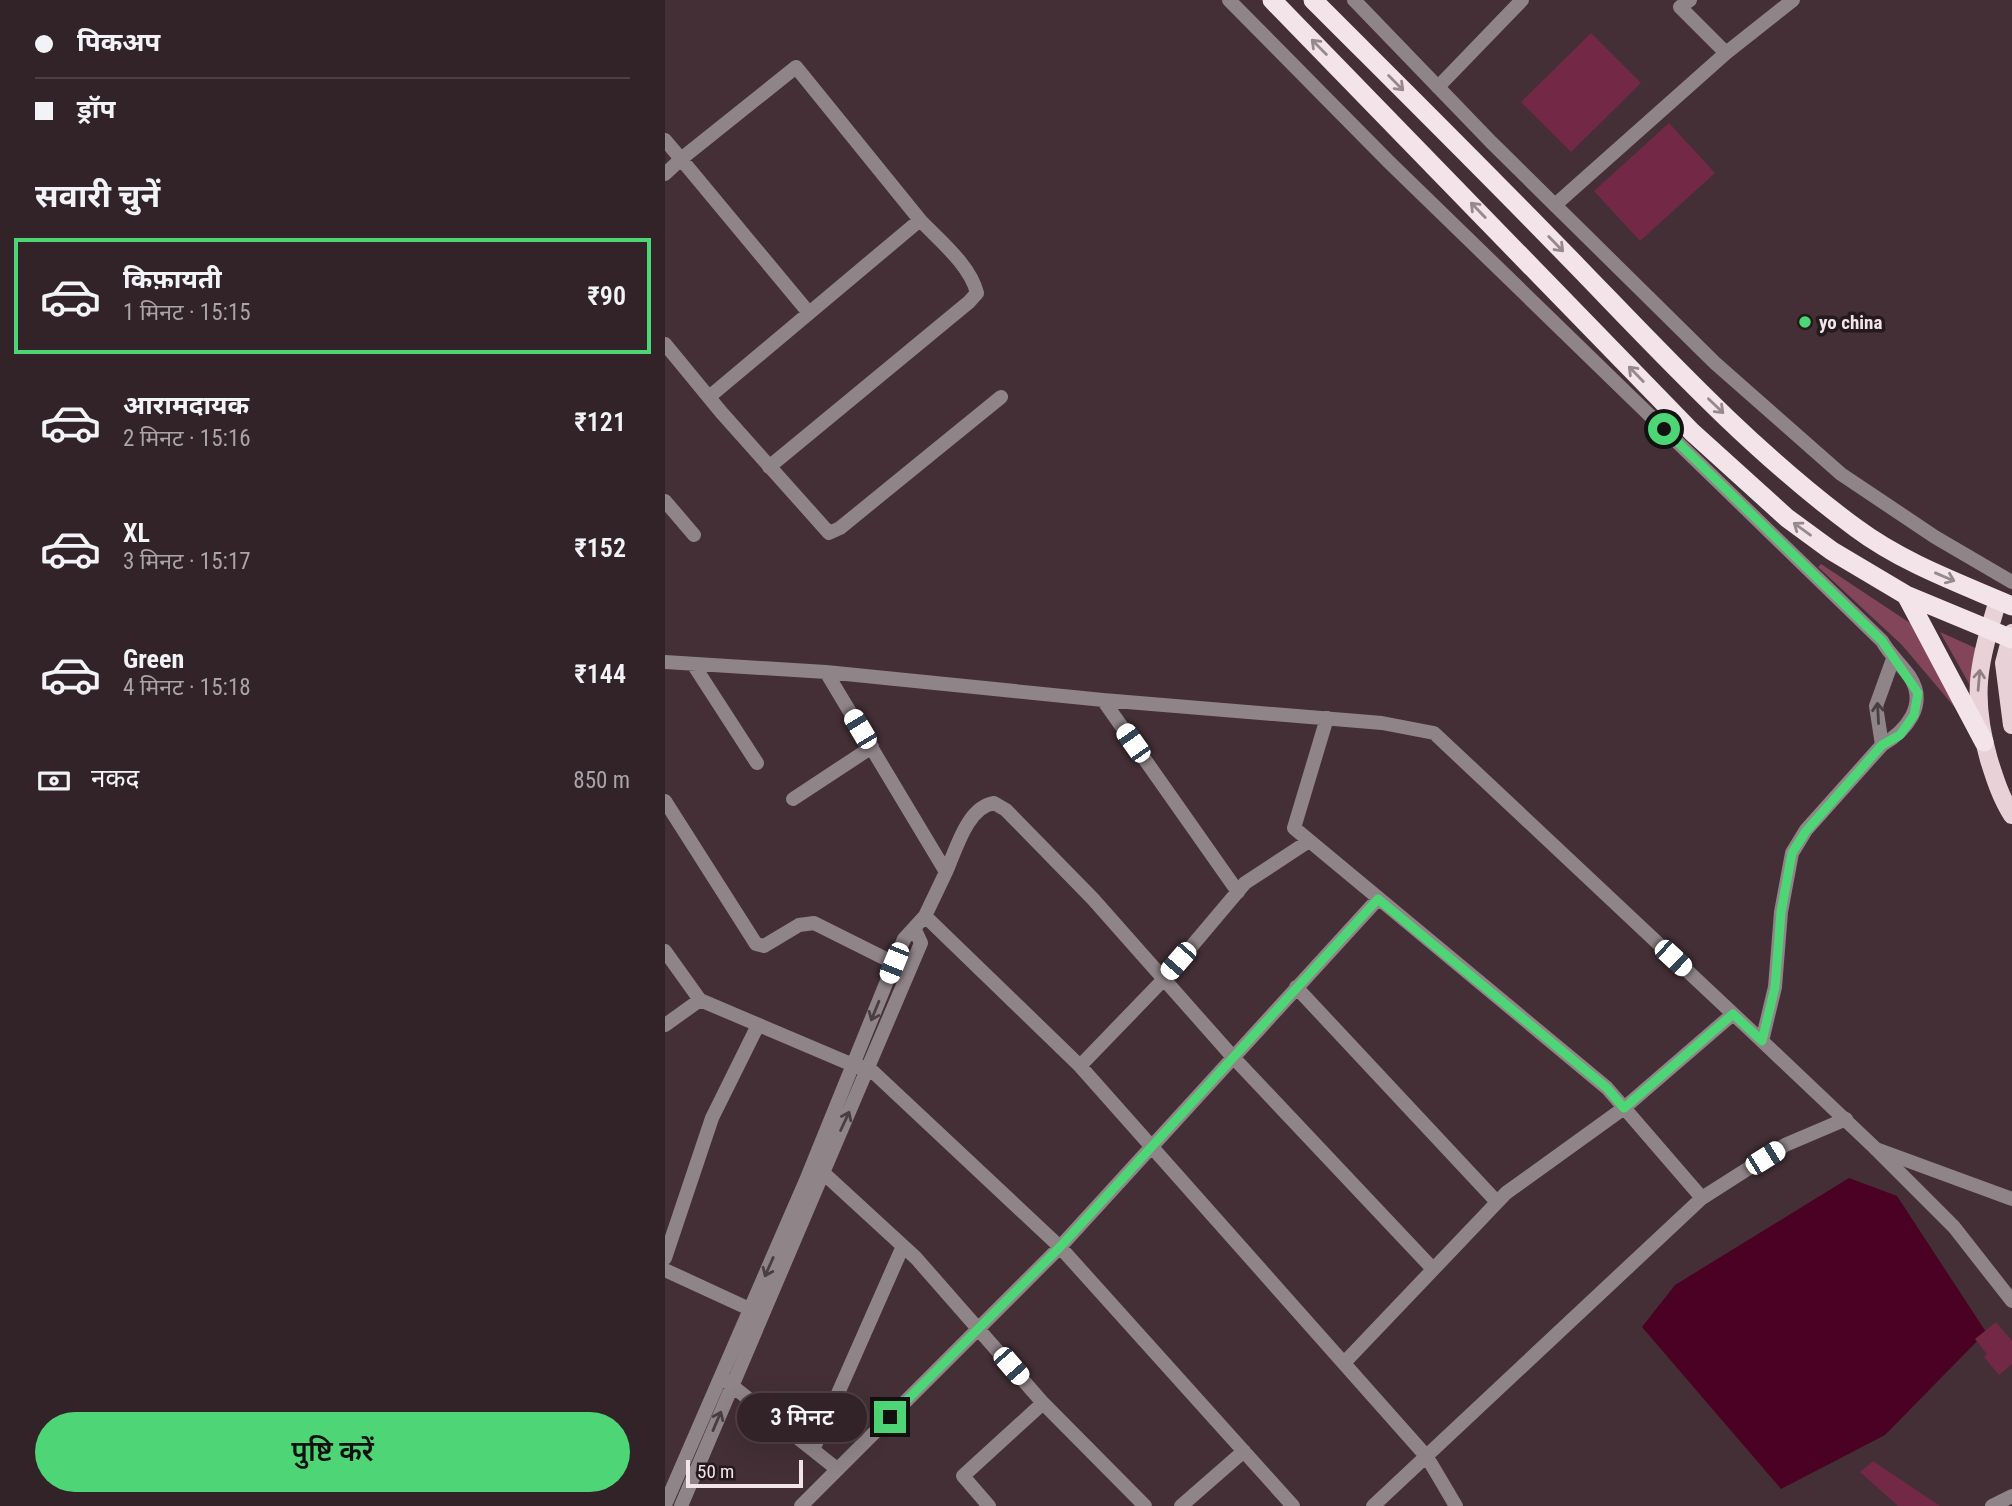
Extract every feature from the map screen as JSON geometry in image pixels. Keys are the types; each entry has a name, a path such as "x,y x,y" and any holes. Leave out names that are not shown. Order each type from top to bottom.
{"highway":[{"path":"1272,0 1692,432 1787,518 1832,551 1906,595 1989,631 2011,637"},
{"path":"1313,0 1676,368 1779,466 1857,529 1919,566 2005,603"},
{"path":"1906,595 1984,742"}],"main road":[{"path":"2005,603 1989,631 1980,669 1977,699 1984,742 2004,802 2012,815"},
{"path":"2011,637 2004,663 2012,725"}],"street":[{"path":"1229,0 1389,162 1882,641 1893,659 1909,676 1918,693 1914,715 1900,735 1882,745 1806,831 1792,853 1781,912 1775,987 1762,1041"},
{"path":"1354,0 1715,363 1841,474 1935,537 2012,582"},
{"path":"1438,87 1522,0"},
{"path":"1690,0 1680,7 1726,52"},
{"path":"1555,205 1726,52 1793,0"},
{"path":"665,174 796,67 974,281 977,293 769,467"},
{"path":"665,140 809,313"},
{"path":"709,397 921,220"},
{"path":"665,344 829,533 840,528 1001,397"},
{"path":"665,501 694,535"},
{"path":"1882,745 1876,706 1893,659"},
{"path":"665,662 827,672 1103,700 1382,723 1434,733 1846,1119 1954,1227 2012,1301"},
{"path":"693,664 757,763"},
{"path":"827,672 946,872"},
{"path":"1103,700 1238,892"},
{"path":"1327,718 1294,828 1607,1088 1702,1198"},
{"path":"793,799 871,747"},
{"path":"665,802 756,943 764,946 799,925 814,923 894,963"},
{"path":"818,1168 853,1065 904,939 925,916 972,816 986,804 994,803 1006,810 1093,899 1232,1056 1433,1269"},
{"path":"1080,1066 1164,979 1245,883 1309,841"},
{"path":"801,1506 1060,1247 1378,899"},
{"path":"925,916 1080,1066 1427,1457 1457,1506"},
{"path":"681,1506 727,1381 756,1312 818,1168 869,1068 921,943 915,930"},
{"path":"665,951 700,1000 853,1065 869,1068 1060,1247 1293,1506"},
{"path":"1296,987 1497,1202"},
{"path":"665,1026 700,1000"},
{"path":"1344,1363 1497,1202 1624,1108 1733,1014"},
{"path":"665,1258 712,1118 758,1025"},
{"path":"1373,1506 1702,1198 1785,1145 1846,1119"},
{"path":"1875,1149 2012,1199"},
{"path":"818,1168 903,1246 1043,1403 1145,1506"},
{"path":"813,1450 903,1246"},
{"path":"665,1270 756,1312"},
{"path":"727,1381 837,1469"},
{"path":"665,1505 727,1381"},
{"path":"989,1506 963,1476 1043,1403"},
{"path":"1181,1506 1244,1451"},
{"path":"1992,1506 2012,1496"}],"shaded area":[{"path":"1821,564 1910,623 1920,634 1957,710 1902,645 1818,567"},
{"path":"1940,632 1980,650 1972,689"},
{"path":"1849,1178 1897,1196 1986,1332 1885,1435 1781,1489 1642,1327 1675,1285"}],"building":[{"path":"1591,33 1641,83 1571,152 1521,102"},
{"path":"1669,123 1715,173 1640,241 1594,191"},
{"path":"1996,1322 2012,1341 2012,1364 1999,1375 1984,1357 1987,1354 1975,1339"},
{"path":"1873,1461 1940,1506 1898,1506 1860,1472"}],"place":[{"name":"yo china","path":"1805,322"}],"route":[{"path":"890,1417 1060,1247 1378,899 1607,1088 1624,1108 1733,1014 1762,1041 1775,987 1781,912 1792,853 1824,809 1882,745 1900,735 1914,715 1918,693 1909,676 1893,659 1882,641 1664,429"}]}
